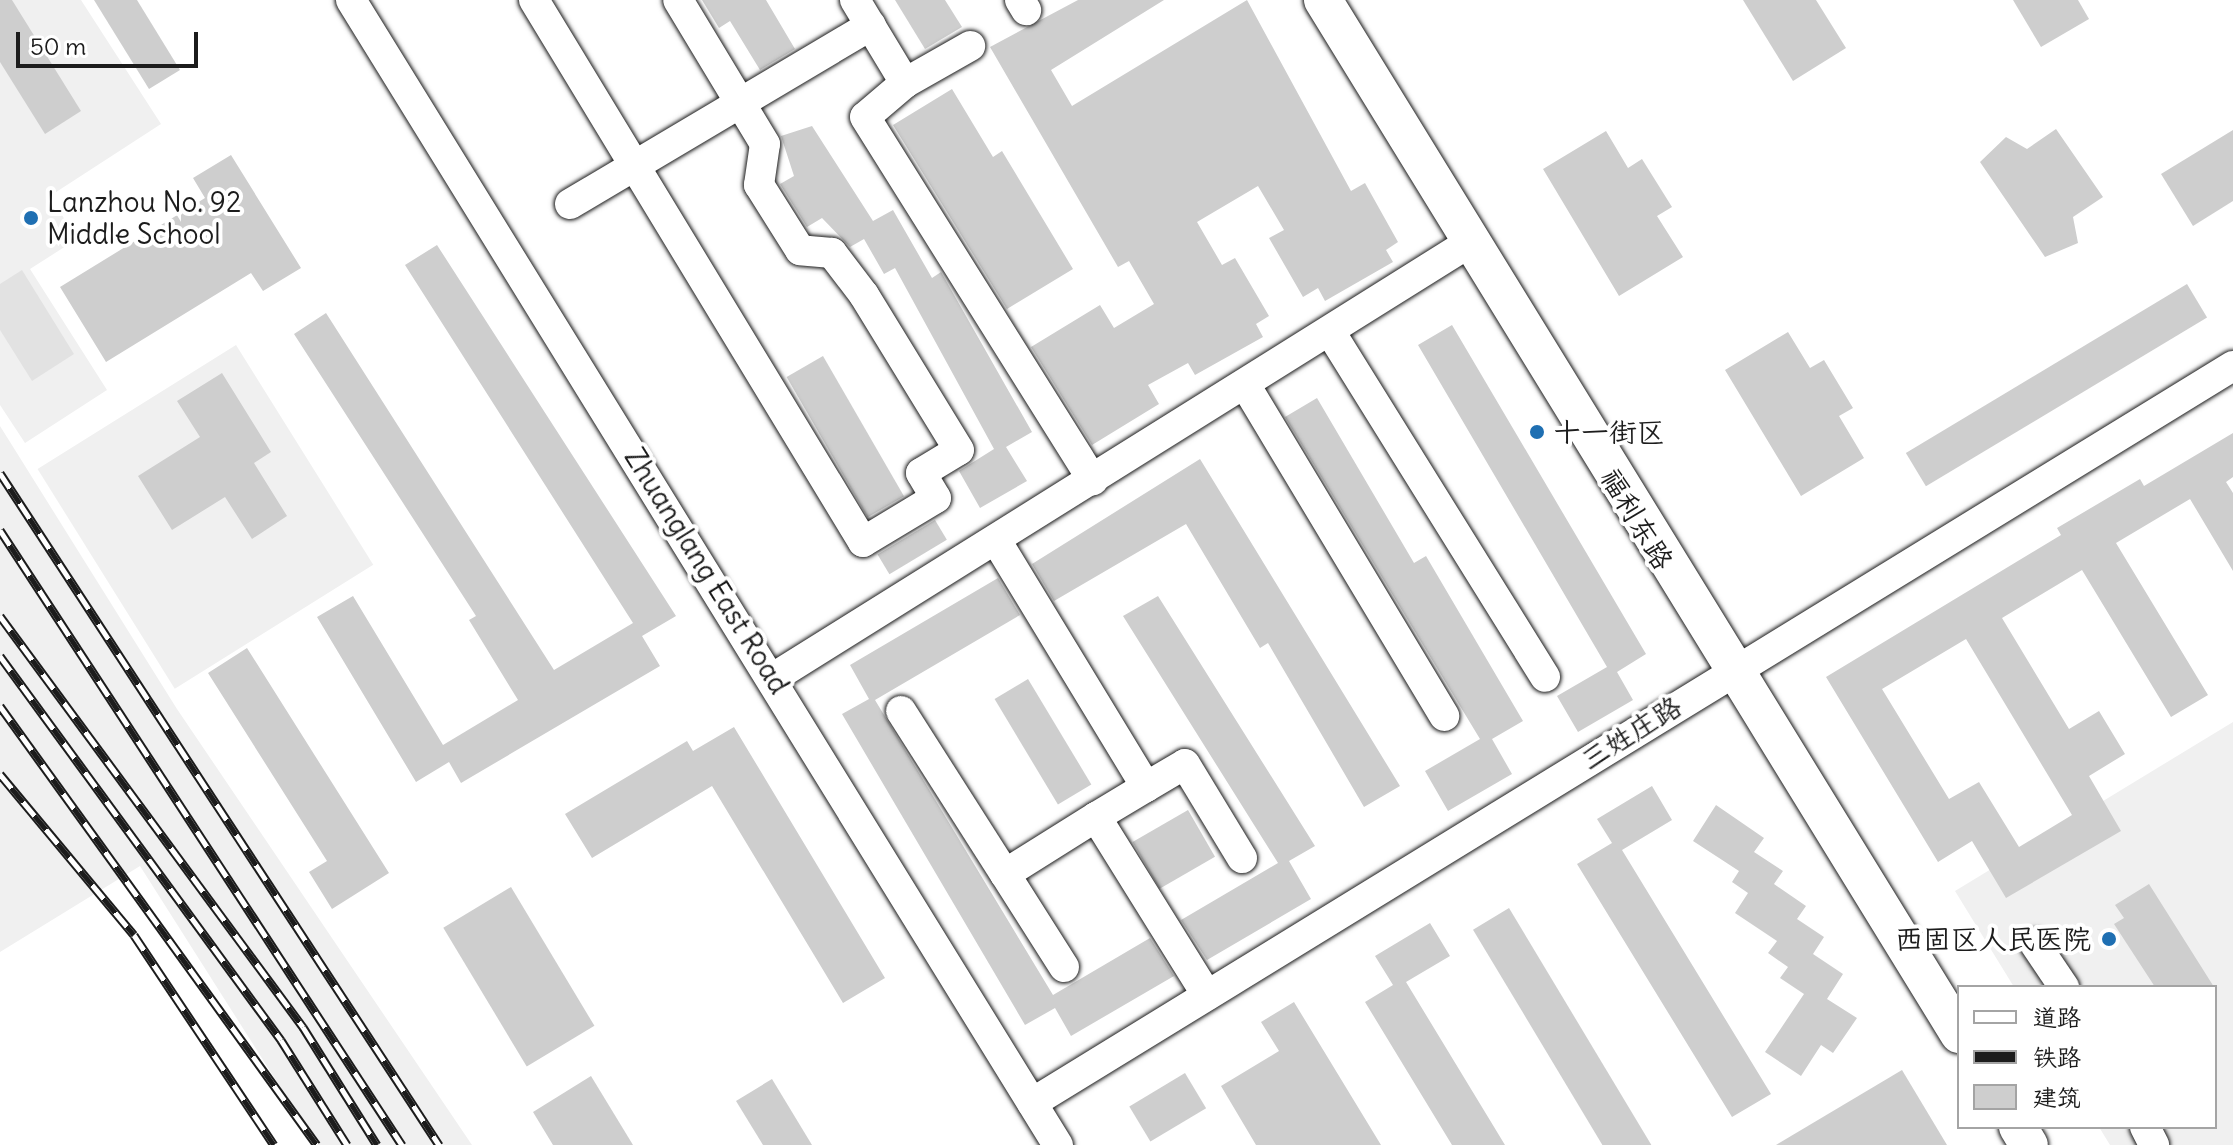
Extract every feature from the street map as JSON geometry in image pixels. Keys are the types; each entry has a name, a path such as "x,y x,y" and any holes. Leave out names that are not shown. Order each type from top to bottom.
{"main road":[{"name":"福利东路","path":"1323,0 1730,672 1957,1031"}],"street":[{"name":"Zhuanglang East Road","path":"351,0 773,678 1058,1145"},
{"path":"534,0 863,542 936,498 921,473 959,450 864,295 832,253 800,250 759,185 765,144 678,0"},
{"path":"570,204 741,103 863,13 905,83"},
{"path":"970,46 905,83 865,117 1093,480"},
{"path":"773,678 1331,333 1469,243"},
{"path":"1331,333 1545,677"},
{"name":"三姓庄路","path":"1032,1103 2233,366"},
{"path":"1246,386 1444,716"},
{"path":"996,540 1146,787"},
{"path":"901,711 1064,967"},
{"path":"1005,874 1185,764 1242,858"},
{"path":"1096,817 1207,995"},
{"path":"2035,944 2063,985"}],"shaded area":[{"name":"Lanzhou No. 92 Middle School","path":"0,0 81,0 161,124 50,196 77,239 30,269 107,390 25,443 0,405"},
{"path":"22,270 74,354 32,381 0,330 0,284"},
{"path":"236,345 373,565 175,689 38,469"},
{"path":"0,426 177,709 472,1145 317,1145 140,866 0,952"},
{"name":"西固区人民医院","path":"2233,722 2233,1145 2110,1145 2100,1129 2217,1129 2217,985 2013,985 1955,891"}],"building":[{"path":"0,0 12,0 81,111 45,134 0,62"},
{"path":"94,0 137,0 180,70 149,89"},
{"path":"702,0 766,0 795,49 760,70 730,21 719,28"},
{"path":"895,0 945,0 962,27 925,49"},
{"path":"1078,0 1164,0 1051,70 1072,106 1247,0 1351,191 1365,183 1398,242 1386,250 1393,262 1325,301 1318,288 1303,297 1269,238 1284,230 1258,186 1197,222 1222,265 1235,258 1269,316 1256,324 1263,337 1195,375 1188,363 1148,385 1159,404 1092,445 1031,347 1100,305 1114,328 1154,304 1129,261 1118,267 990,47"},
{"path":"1743,0 1816,0 1846,48 1793,81"},
{"path":"2013,0 2078,0 2089,19 2041,47"},
{"path":"952,89 993,157 1002,151 1073,269 1007,309 893,125"},
{"path":"812,126 873,221 893,210 932,278 941,272 1032,432 1006,447 1027,481 980,508 959,471 994,449 895,268 884,274 864,239 850,247 822,218 807,227 780,184 794,176 781,136"},
{"path":"2056,129 2103,197 2073,217 2078,243 2045,257 1980,162 2006,137 2027,149"},
{"path":"2233,130 2233,201 2193,226 2161,174"},
{"path":"1606,131 1628,168 1642,159 1672,207 1657,216 1683,257 1619,296 1543,169"},
{"path":"231,155 301,268 263,291 251,273 106,362 60,287 205,198 193,178"},
{"path":"437,245 676,616 642,636 660,666 461,783 449,762 416,782 317,617 353,596 443,745 518,700 469,620 476,616 294,334 326,313 554,670 633,623 405,265"},
{"path":"2187,284 2207,317 1926,486 1906,453"},
{"path":"1452,325 1646,654 1617,672 1633,700 1578,732 1557,696 1607,667 1418,345"},
{"path":"1788,332 1810,368 1824,360 1853,408 1839,416 1864,458 1801,496 1725,370"},
{"path":"823,356 904,496 868,517 787,377"},
{"path":"222,373 271,452 254,463 287,516 252,539 225,497 172,530 138,476 200,437 177,401"},
{"path":"1317,398 1414,563 1426,556 1523,721 1492,739 1512,774 1448,811 1425,771 1480,739 1285,417"},
{"path":"2233,433 2233,477 2226,482 2233,493 2233,571 2190,499 2116,543 2208,695 2171,717 2082,570 2002,618 2069,729 2099,711 2125,754 2089,776 2121,831 2006,898 1972,841 1938,862 1826,677 2061,535 2057,528 2140,479 2144,486","holes":["1966,639 2072,815 2019,847 1979,782 1949,799 1882,689"]},
{"path":"1200,459 1400,786 1364,807 1268,643 1260,648 1186,524 1054,601 1032,564"},
{"path":"935,520 947,540 889,574 878,555"},
{"path":"998,578 1020,615 875,700 1053,995 1150,938 1174,976 1071,1036 1055,1008 1025,1025 842,714 869,699 850,665"},
{"path":"1158,596 1315,846 1289,861 1311,899 1207,960 1181,920 1278,863 1123,616"},
{"path":"247,648 389,873 332,909 309,872 327,861 208,673"},
{"path":"1028,679 1091,784 1058,805 995,699"},
{"path":"734,727 885,978 843,1003 712,786 592,858 565,814 687,741 693,751"},
{"path":"1652,786 1672,820 1622,850 1771,1094 1732,1117 1577,864 1612,843 1597,819"},
{"path":"1716,805 1764,838 1754,852 1783,871 1774,884 1806,906 1797,919 1824,937 1813,954 1843,974 1827,999 1857,1018 1833,1053 1821,1045 1801,1076 1765,1052 1804,994 1780,978 1788,967 1768,953 1777,941 1735,913 1748,893 1732,882 1739,871 1693,841"},
{"path":"1188,810 1215,857 1160,889 1133,842"},
{"path":"2149,884 2213,985 2154,985 2114,924 2124,918 2115,905"},
{"path":"511,887 594,1026 527,1067 443,928"},
{"path":"1509,908 1651,1145 1602,1145 1473,930"},
{"path":"1430,923 1450,956 1406,982 1505,1145 1452,1145 1365,1002 1393,985 1375,956"},
{"path":"1294,1002 1381,1145 1256,1145 1221,1086 1279,1051 1261,1022"},
{"path":"1902,1070 1947,1145 1776,1145"},
{"path":"1185,1073 1206,1108 1150,1142 1129,1106"},
{"path":"591,1076 633,1145 553,1145 533,1112"},
{"path":"772,1079 812,1145 763,1145 736,1101"}],"railway":[{"path":"0,473 439,1145"},
{"path":"0,530 402,1145"},
{"path":"0,616 303,1027 377,1145"},
{"path":"0,656 281,1040 347,1145"},
{"path":"0,706 317,1145"},
{"path":"0,774 134,935 274,1145"}],"place":[{"name":"Lanzhou No. 92 Middle School","path":"31,218"},
{"name":"十一街区","path":"1537,432"},
{"name":"西固区人民医院","path":"2109,939"}]}
